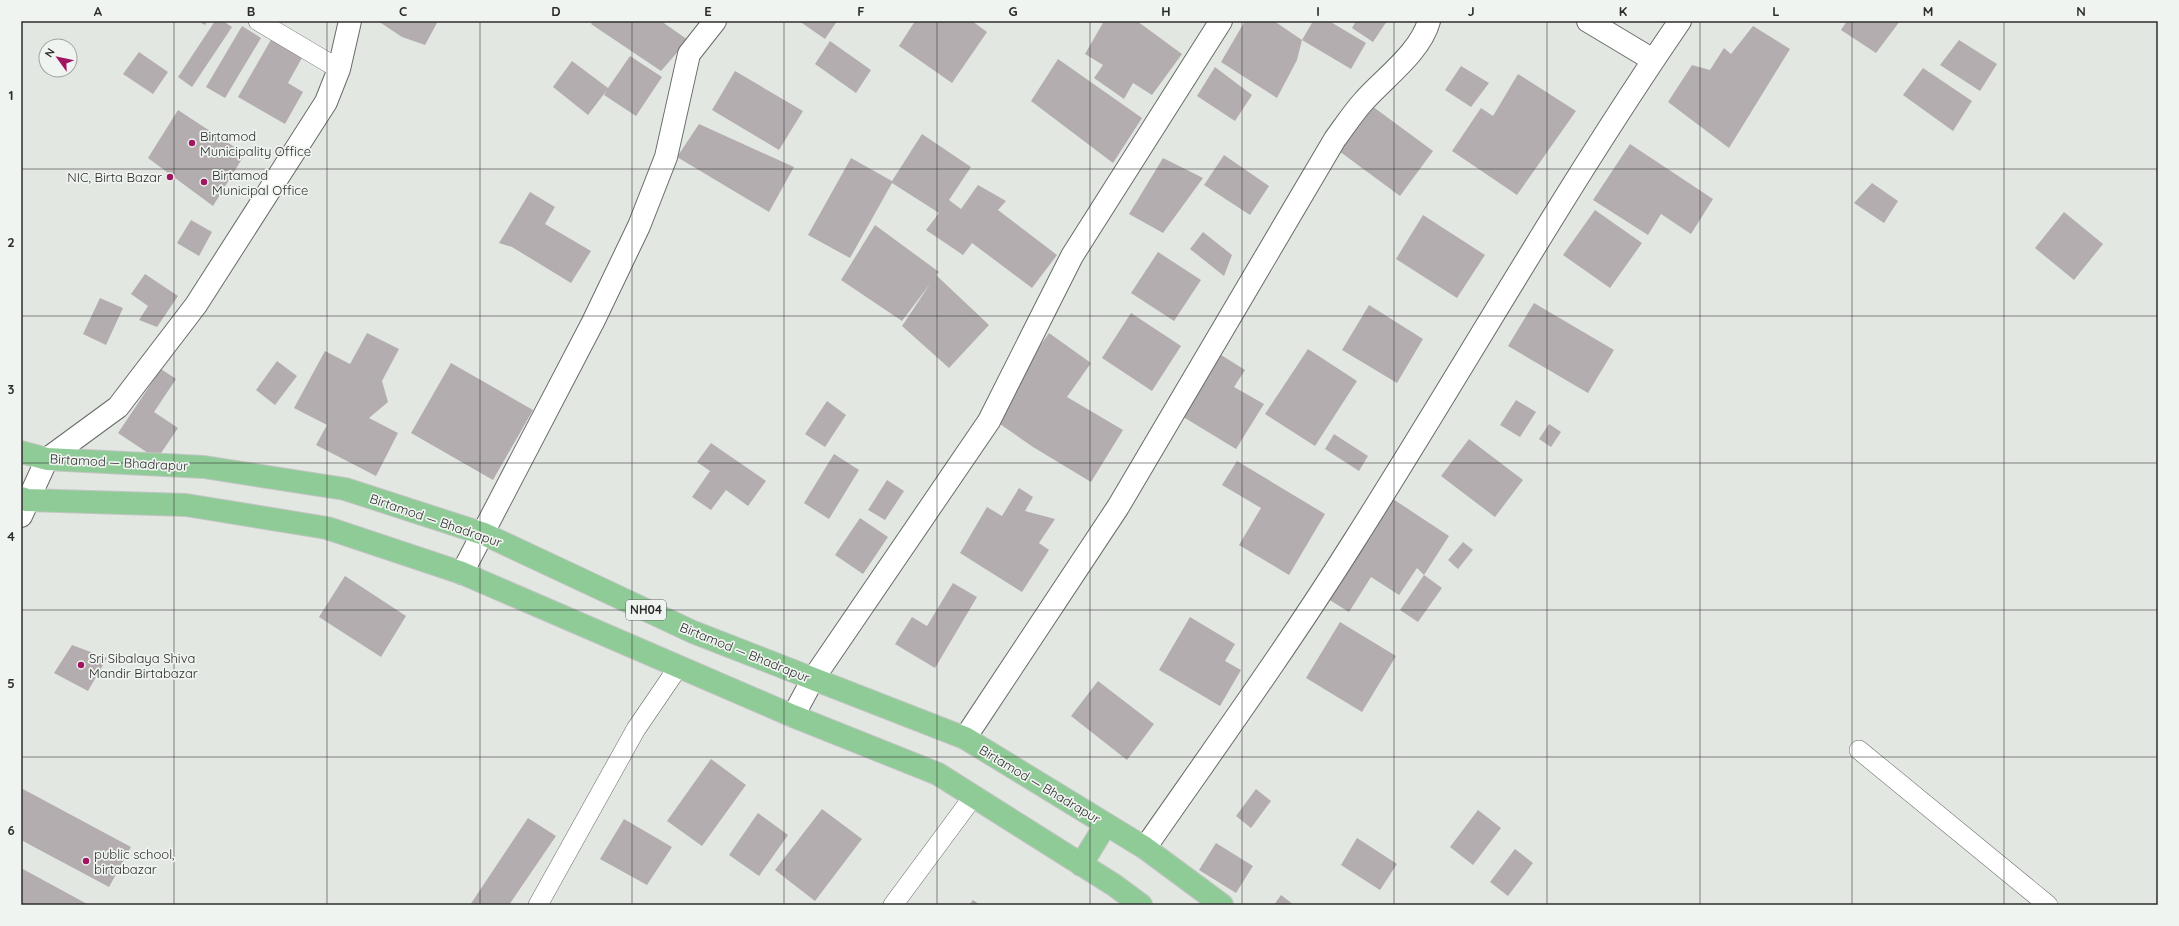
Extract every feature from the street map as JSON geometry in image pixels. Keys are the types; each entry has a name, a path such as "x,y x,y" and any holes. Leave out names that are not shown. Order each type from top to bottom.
{"main road":[{"name":"Birtamod — Bhadrapur","path":"21,452 47,459 204,467 345,489 484,534 693,632 965,738 1145,848 1222,905"},
{"path":"23,505 186,505 327,528 462,573 793,716 938,774 1141,905"},
{"path":"1081,866 1106,824"}],"street":[{"path":"23,505 47,459 118,406 196,305 326,102 340,69 350,21"},
{"path":"462,573 484,534 593,322 639,226 666,157 689,54 715,21"},
{"path":"793,716 813,679 989,421 1072,256 1221,21"},
{"path":"965,738 1118,507 1335,139 1363,102 1395,72 1426,30 1429,21"},
{"path":"1588,21 1653,60"},
{"path":"1145,848 1300,627 1356,540 1551,219 1653,60 1680,21"}],"lane":[{"path":"258,21 340,69"},
{"path":"538,905 636,729 679,666"},
{"path":"1859,750 2048,905"},
{"path":"893,905 973,797"}],"building":[{"path":"198,21 207,21 205,25"},
{"path":"215,21 223,21 232,27 192,87 178,77"},
{"path":"378,21 438,21 425,45 402,37"},
{"path":"593,21 661,21 688,40 661,71 591,24"},
{"path":"799,21 837,21 825,39"},
{"path":"915,21 972,21 987,32 952,83 899,46"},
{"path":"1104,21 1137,21 1182,54 1152,95 1133,83 1124,99 1094,78 1103,65 1085,54"},
{"path":"1245,21 1274,21 1302,40 1297,60 1277,98 1221,62"},
{"path":"1313,21 1329,21 1366,43 1351,69 1302,40"},
{"path":"1356,21 1387,21 1373,42 1352,28"},
{"path":"1847,21 1900,21 1876,53 1841,30"},
{"path":"242,26 261,38 225,98 206,87"},
{"path":"1753,26 1790,49 1729,148 1668,102 1692,65 1710,70 1724,48 1731,54"},
{"path":"272,38 303,56 288,83 303,92 285,124 238,97"},
{"path":"1959,40 1997,64 1980,91 1940,65"},
{"path":"830,41 871,70 856,93 815,64"},
{"path":"139,52 168,72 153,94 123,74"},
{"path":"630,56 662,77 636,116 604,95 607,90 588,115 553,87 572,61 608,88"},
{"path":"1058,59 1142,118 1113,163 1031,101"},
{"path":"1461,66 1489,83 1471,107 1445,90"},
{"path":"1215,67 1252,95 1235,121 1197,96"},
{"path":"1923,68 1972,101 1953,131 1903,95"},
{"path":"735,71 803,111 779,150 712,110"},
{"path":"1518,74 1576,111 1517,195 1452,151 1481,108 1493,116"},
{"path":"1372,106 1433,151 1400,196 1339,151"},
{"name":"Birtamod Municipal Office","path":"178,110 245,154 213,206 148,158"},
{"path":"699,124 794,167 769,212 677,157"},
{"path":"922,134 971,167 949,200 961,209 978,185 1006,201 998,210 1057,255 1032,288 972,243 963,255 926,230 939,213 892,183 850,258 808,235 851,158 892,181"},
{"path":"1630,144 1713,199 1691,234 1661,214 1648,235 1593,200"},
{"path":"1224,155 1269,186 1250,215 1204,185"},
{"path":"1163,158 1203,178 1163,233 1129,214"},
{"path":"1872,183 1898,201 1884,223 1854,203"},
{"path":"530,192 555,207 545,224 591,251 571,283 512,247 499,243"},
{"path":"1595,210 1642,243 1610,288 1563,255"},
{"path":"2064,212 2103,244 2074,280 2035,248"},
{"path":"1423,215 1485,255 1457,298 1396,259"},
{"path":"191,220 212,232 199,256 177,243"},
{"path":"875,225 939,272 936,275 989,325 949,368 902,326 930,284 902,321 841,280"},
{"path":"1203,232 1232,255 1224,276 1190,249"},
{"path":"1158,252 1201,280 1174,321 1131,293"},
{"path":"145,274 178,296 157,327 139,320 148,306 131,294"},
{"path":"100,298 123,308 106,345 83,334"},
{"path":"1534,303 1614,350 1588,393 1508,346"},
{"path":"1369,305 1423,339 1397,383 1342,350"},
{"path":"1131,313 1181,346 1152,391 1102,358"},
{"path":"367,333 399,349 382,381 388,402 369,418 398,433 376,476 316,445 327,425 294,408 325,351 350,364"},
{"path":"1049,333 1091,363 1067,397 1123,430 1091,482 1033,447 990,417"},
{"path":"1308,349 1357,381 1315,446 1265,414"},
{"path":"1218,353 1245,370 1234,387 1264,404 1236,449 1180,415"},
{"path":"277,361 297,376 275,405 256,390"},
{"path":"451,363 533,410 493,480 411,433"},
{"path":"161,369 176,379 154,412 178,428 157,459 118,433"},
{"path":"1516,400 1536,412 1520,437 1500,425"},
{"path":"827,401 846,415 825,447 805,434"},
{"path":"1549,424 1561,432 1551,447 1539,439"},
{"path":"1334,434 1368,456 1359,471 1325,449"},
{"path":"1469,439 1523,480 1495,517 1441,476"},
{"path":"711,443 766,481 748,506 726,490 711,510 692,497 710,471 697,462"},
{"path":"834,454 859,470 829,519 804,503"},
{"path":"1237,461 1325,514 1289,575 1239,545 1261,508 1222,485"},
{"path":"887,480 904,491 885,520 868,510"},
{"path":"1019,488 1033,497 1025,511 1055,519 1039,543 1049,550 1022,592 960,553 987,507 1002,516"},
{"path":"1393,499 1449,536 1424,575 1417,568 1399,595 1371,577 1349,612 1328,599"},
{"path":"860,518 888,537 863,574 835,555"},
{"path":"1463,542 1473,550 1458,569 1448,560"},
{"path":"1424,575 1442,588 1418,622 1400,610"},
{"path":"345,576 406,616 381,657 319,617"},
{"path":"953,583 977,597 935,668 895,644 912,617 927,626"},
{"path":"1190,617 1235,644 1225,661 1241,670 1220,706 1159,670"},
{"path":"1340,622 1396,656 1362,712 1306,678"},
{"name":"Sri Sibalaya Shiva Mandir Birtabazar","path":"72,645 107,658 88,691 54,673"},
{"path":"1098,681 1154,724 1127,760 1071,716"},
{"path":"711,759 746,785 702,846 667,821"},
{"name":"public school, birtabazar","path":"21,788 131,847 109,887 21,840"},
{"path":"1256,789 1271,801 1251,828 1236,816"},
{"path":"822,809 862,839 815,901 775,870"},
{"path":"1478,810 1501,828 1473,865 1450,847"},
{"path":"758,813 788,835 759,876 729,855"},
{"path":"528,818 556,836 509,905 470,905"},
{"path":"624,819 672,847 647,885 600,859"},
{"path":"1357,838 1397,864 1380,890 1341,865"},
{"path":"1216,843 1253,866 1236,893 1199,870"},
{"path":"1515,849 1533,863 1508,896 1490,882"},
{"path":"21,868 89,905 21,905"},
{"path":"1281,895 1294,905 1274,905"},
{"path":"973,900 980,905 969,905"}],"place":[{"name":"Birtamod Municipality Office","path":"192,143"},
{"name":"NIC, Birta Bazar","path":"170,177"},
{"name":"Birtamod Municipal Office","path":"204,182"},
{"name":"Sri Sibalaya Shiva Mandir Birtabazar","path":"81,665"},
{"name":"public school, birtabazar","path":"86,861"}]}
